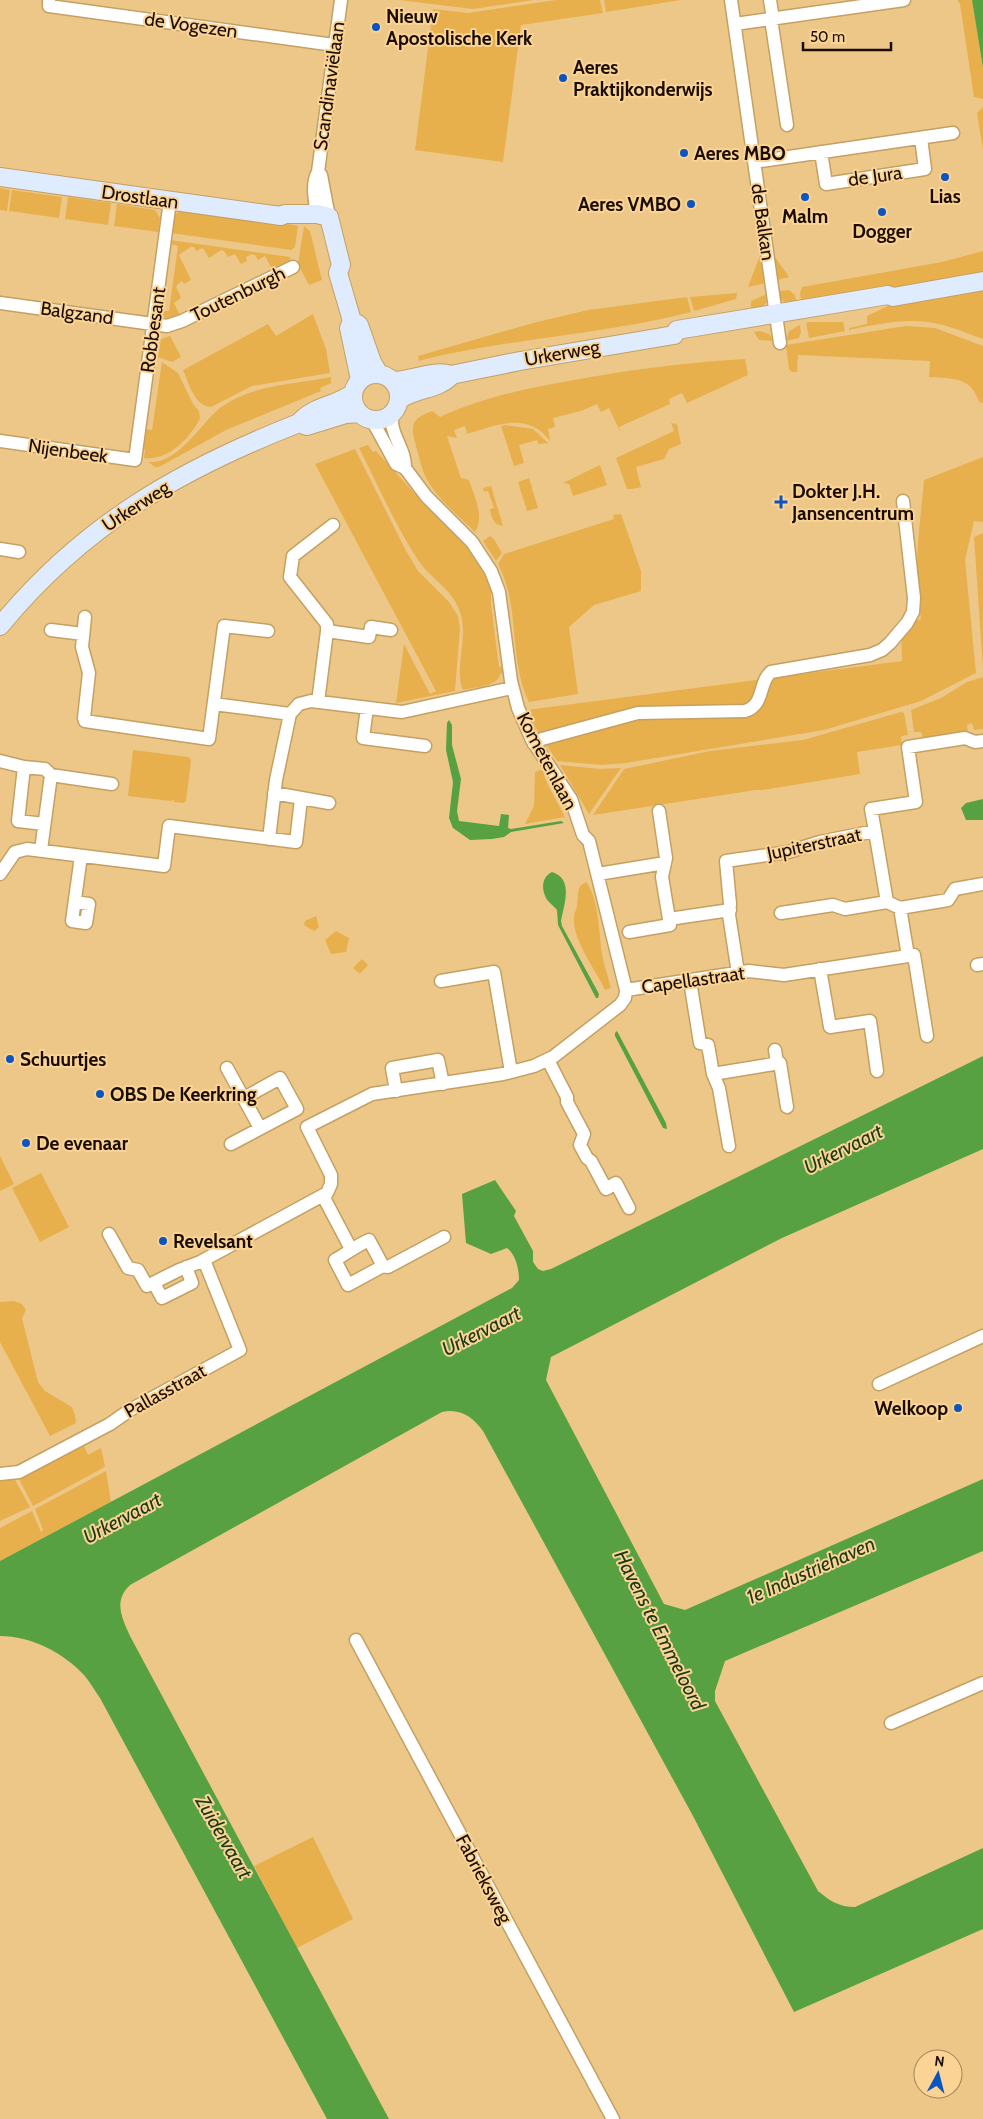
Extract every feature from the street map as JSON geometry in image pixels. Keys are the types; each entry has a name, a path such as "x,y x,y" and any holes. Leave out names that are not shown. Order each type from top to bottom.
{"main road":[{"name":"Drostlaan","path":"0,177 281,216 284,220 322,218"},
{"name":"Scandinaviëlaan","path":"322,218 341,265 338,273 352,321 349,328 357,386"},
{"name":"Urkerweg","path":"386,378 442,372 452,375 520,361 674,335 678,338 777,319 859,310 890,302 893,297 983,281"},
{"name":"Scandinaviëlaan","path":"352,321 359,325 372,362 386,378"},
{"path":"369,375 386,378 398,390 396,407 382,419 366,416 354,404 357,386 369,375"},
{"name":"Urkerweg","path":"396,407 411,393 445,383 452,375"},
{"name":"Urkerweg","path":"1,623 54,567 75,548 120,514 211,461 299,423 306,415 340,401 357,386"},
{"name":"Urkerweg","path":"299,423 307,426 346,414 366,416"}],"street":[{"name":"Scandinaviëlaan","path":"322,218 321,175 318,172 341,0"},
{"name":"de Balkan","path":"731,0 777,319"},
{"path":"770,0 787,126"},
{"path":"735,24 904,0"},
{"name":"de Vogezen","path":"49,3 334,45"},
{"name":"de Jura","path":"754,162 953,133"},
{"name":"de Jura","path":"821,152 826,184 925,169 921,138"},
{"name":"Robbesant","path":"135,460 170,201"},
{"name":"Toutenburgh","path":"154,324 167,326 177,324 293,267"},
{"name":"Balgzand","path":"0,302 154,324"},
{"path":"777,319 780,343"},
{"name":"Kometenlaan","path":"396,407 392,428 406,460 405,468"},
{"name":"Kometenlaan","path":"366,416 396,464 405,468 426,496 478,549 491,571 500,597 512,688 522,720 534,744 571,799 583,835 589,841 626,990"},
{"name":"Nijenbeek","path":"0,441 135,460"},
{"path":"534,744 550,736 638,713 745,711 758,702 765,680 772,672 864,657 882,650 907,622 914,606 903,501"},
{"path":"318,702 327,624 290,577 293,556 333,525"},
{"path":"0,549 19,552"},
{"path":"85,617 82,649 89,673 84,718 86,722 209,739 224,626 268,631"},
{"path":"327,632 369,637 371,627 390,630"},
{"path":"51,630 83,634"},
{"path":"269,839 274,793 290,714 302,703 309,701 402,712 512,688"},
{"path":"214,704 290,714"},
{"path":"366,708 363,738 424,746"},
{"name":"Jupiterstraat","path":"738,973 726,861 788,852 820,842 875,831 872,809 916,802 908,747 965,738 975,742 983,741"},
{"path":"0,762 45,770 51,775 112,784"},
{"path":"24,767 18,821 44,824"},
{"path":"41,850 51,775"},
{"path":"274,793 295,796 301,799 329,802"},
{"path":"0,874 17,851 27,849 164,866 169,826 296,842 301,799"},
{"path":"629,932 670,925 662,877 665,863 659,812"},
{"path":"875,831 887,902"},
{"path":"75,902 80,856"},
{"path":"598,874 665,863"},
{"path":"781,914 833,905 846,909 887,902 900,908 948,900 954,889 983,884"},
{"path":"900,908 908,956 914,955 927,1036"},
{"path":"670,919 730,910"},
{"name":"Capellastraat","path":"626,990 749,971 784,975 908,956"},
{"path":"820,969 830,1027 870,1021 877,1070"},
{"path":"440,981 494,972 511,1072"},
{"path":"690,981 700,1043 708,1045 713,1074 719,1088 729,1146"},
{"path":"110,1234 128,1268 138,1270 147,1286 204,1260 323,1196 330,1187 332,1176 306,1128 366,1096 530,1068 548,1060 620,1005 626,998 626,990"},
{"path":"775,1050 777,1063 780,1063 787,1107"},
{"path":"396,1091 392,1068 428,1061 438,1060 442,1084"},
{"path":"548,1060 584,1134 580,1145 587,1158 591,1161 606,1188 616,1184 629,1208"},
{"path":"713,1074 777,1063"},
{"path":"227,1068 260,1128"},
{"path":"244,1098 280,1078 297,1109 310,1126"},
{"path":"232,1144 297,1109"},
{"path":"323,1196 351,1249"},
{"path":"383,1266 369,1240 335,1260 348,1285 383,1266 388,1267 444,1238"},
{"name":"Pallasstraat","path":"1,1472 14,1473 27,1467 110,1424 130,1410 240,1350 204,1260"},
{"path":"154,1282 162,1298 192,1283 186,1267"},
{"path":"879,1384 983,1336"},
{"name":"Fabrieksweg","path":"356,1640 613,2119"},
{"path":"891,1724 983,1683"}],"shaded area":[{"path":"399,0 534,0 473,9"},
{"path":"556,0 600,0 603,13 521,25 503,162 415,150 433,9 468,13"},
{"path":"604,0 681,0 606,12"},
{"path":"957,0 972,0 983,68 983,99 974,97 960,4"},
{"path":"983,107 983,150 977,113"},
{"path":"0,188 10,190 7,211 0,210"},
{"path":"12,190 62,197 59,218 9,211"},
{"path":"68,197 111,203 108,225 65,219"},
{"path":"117,204 155,210 160,218 158,232 114,226"},
{"path":"181,210 256,222 260,219 298,226 295,247 291,250 171,233 174,216"},
{"path":"304,226 310,231 322,280 309,285 298,264"},
{"path":"170,240 290,257 291,262 273,271 265,256 258,260 252,254 246,257 247,261 241,264 235,254 228,257 221,250 209,258 203,248 196,251 194,247 191,247 179,255 191,280 184,284 182,281 176,286 181,298 174,303 181,317 174,320 166,320 160,311 169,311 178,246 170,244"},
{"path":"762,250 766,283 748,287"},
{"path":"983,251 983,274 802,306 800,293 802,287 942,262"},
{"path":"773,254 789,277 777,280"},
{"path":"983,287 983,339 944,325 916,321 894,322 849,330 849,328 867,324 867,316 890,305"},
{"path":"789,290 795,295 798,307 782,300 780,291"},
{"path":"737,293 736,299 694,311 690,297"},
{"path":"767,294 765,304 761,309 751,314 751,301"},
{"path":"687,297 691,312 658,320 489,346 419,361 418,356 533,323 588,310"},
{"path":"313,314 326,349 330,373 252,386 211,407 200,403 196,398 183,370 268,324 276,336"},
{"path":"843,322 845,331 809,338 806,323"},
{"path":"800,325 801,332 799,338 786,341 789,331"},
{"path":"906,326 935,328 983,346 983,403 979,402 971,387 960,380 929,377 930,361 798,355 797,372 792,372 789,369 786,345"},
{"path":"760,331 769,334 774,341 759,340 754,332"},
{"path":"170,336 181,357 172,362 158,357 161,339"},
{"path":"745,359 748,375 687,403 682,393 669,399 670,404 619,427 622,435 609,408 601,412 597,404 581,411 553,418 555,427 548,429 550,441 532,426 522,423 501,424 467,434 465,426 454,430 457,438 447,436 461,478 469,480 476,499 479,519 475,532 447,506 429,484 422,469 413,428 416,420 432,411 440,417 458,409 514,392 610,374 648,368"},
{"path":"162,362 178,373 193,404 199,411 200,419 190,434 177,447 161,456 144,458 145,450 141,449 144,429 152,430"},
{"path":"331,377 331,383 320,388 321,391 226,430 159,467 155,467 148,462 159,461 179,450 212,415 232,400 273,386"},
{"path":"671,423 677,424 681,444 669,449 664,459 636,467 641,487 627,489 616,458 674,431"},
{"path":"501,426 533,429 548,443 538,444 537,440 519,445 524,463 514,466"},
{"path":"368,445 373,452 376,451 473,553 485,573 491,588 491,604 499,667 503,667 504,673 500,674 495,682 463,690 460,681 460,671 463,629 458,607 450,594 418,560 402,533 359,448"},
{"path":"355,449 418,571 449,602 458,616 460,628 455,691 396,703 404,644 430,694 436,691 315,464"},
{"path":"983,457 983,522 974,521 965,560 976,673 921,701 824,730 626,763 601,765 557,761 539,734 527,710 902,661 901,627 921,619 918,602 917,567 924,480"},
{"path":"600,465 607,485 573,496 569,484 563,483"},
{"path":"529,478 538,508 527,511 518,482"},
{"path":"491,486 503,526 496,524 493,520 490,509 494,508 488,491 484,492 483,488"},
{"path":"621,514 641,571 641,591 594,605 569,627 578,694 529,702 519,668 510,598 498,564 504,554 614,519 613,515"},
{"path":"983,533 983,668 974,537"},
{"path":"490,536 494,539 502,553 496,561 483,541"},
{"path":"983,677 983,729 974,730 972,723 967,725 968,733 923,739 921,732 914,732 911,710 941,698 967,682"},
{"path":"901,712 904,713 908,735 901,736 902,745 857,752 860,774 593,815 624,769 710,751 803,740"},
{"path":"133,750 189,757 191,761 186,801 183,803 174,802 174,800 128,796"},
{"path":"560,765 600,769 621,768 589,814"},
{"path":"543,771 547,783 565,817 525,824 534,806 535,772"},
{"path":"586,882 594,897 602,954 611,988 605,990 585,955 574,926 579,889"},
{"path":"316,916 319,927 314,931 304,925 305,921"},
{"path":"336,931 349,938 346,952 331,954 325,940"},
{"path":"362,959 368,965 360,974 353,968"},
{"path":"0,1156 14,1184 0,1191"},
{"path":"41,1173 69,1227 40,1242 12,1188"},
{"path":"14,1301 22,1304 26,1310 22,1318 38,1382 45,1391 72,1407 75,1415 76,1423 50,1436 0,1342 0,1302"},
{"path":"84,1446 88,1455 101,1448 105,1466 33,1506 18,1477 68,1451 70,1453"},
{"path":"106,1471 111,1502 0,1561 0,1528 32,1511 41,1532 43,1530 35,1509"},
{"path":"14,1478 30,1507 0,1521 0,1481"},
{"path":"313,1837 353,1919 297,1948 254,1866"}],"water":[{"path":"972,0 983,0 983,68"},
{"path":"449,720 452,725 452,745 461,779 457,811 459,821 499,826 501,814 509,815 508,828 511,829 561,821 564,823 511,832 504,837 470,840 453,828 449,818 453,782 446,750 447,723"},
{"path":"983,799 983,820 966,820 961,808 966,803"},
{"path":"552,872 559,875 565,886 566,893 561,921 562,926 599,994 598,998 596,998 558,925 557,910 544,894 544,880"},
{"path":"617,1031 666,1123 667,1129 663,1128 615,1036"},
{"path":"983,1056 983,1149 782,1238 551,1357 546,1380 664,1604 685,1610 983,1479 983,1551 725,1661 715,1691 715,1701 818,1891 835,1903 855,1907 983,1848 983,1929 794,2012 693,1816 483,1431 466,1415 455,1411 442,1412 130,1585 120,1603 122,1616 130,1636 389,2119 327,2119 100,1698 84,1675 57,1653 23,1639 0,1636 0,1561 512,1288 519,1280 519,1276 513,1254 507,1248 491,1254 466,1243 462,1194 495,1180 516,1211 514,1216 533,1251 533,1262 538,1269 543,1271 551,1269"}],"place":[{"name":"Nieuw Apostolische Kerk","path":"376,27"},
{"name":"Aeres Praktijkonderwijs","path":"563,78"},
{"name":"Aeres MBO","path":"684,153"},
{"name":"Lias","path":"945,177"},
{"name":"Malm","path":"805,197"},
{"name":"Aeres VMBO","path":"691,204"},
{"name":"Dogger","path":"882,212"},
{"name":"Dokter J.H. Jansencentrum","path":"781,502"},
{"name":"Schuurtjes","path":"10,1059"},
{"name":"OBS De Keerkring","path":"100,1094"},
{"name":"De evenaar","path":"26,1143"},
{"name":"Revelsant","path":"163,1241"},
{"name":"Welkoop","path":"958,1408"}],"water label":[{"name":"Urkervaart","path":"843,1149"},
{"name":"Urkervaart","path":"481,1331"},
{"name":"Urkervaart","path":"122,1518"},
{"name":"1e Industriehaven","path":"811,1570"},
{"name":"Havens te Emmeloord","path":"660,1630"},
{"name":"Zuidervaart","path":"224,1837"}]}
